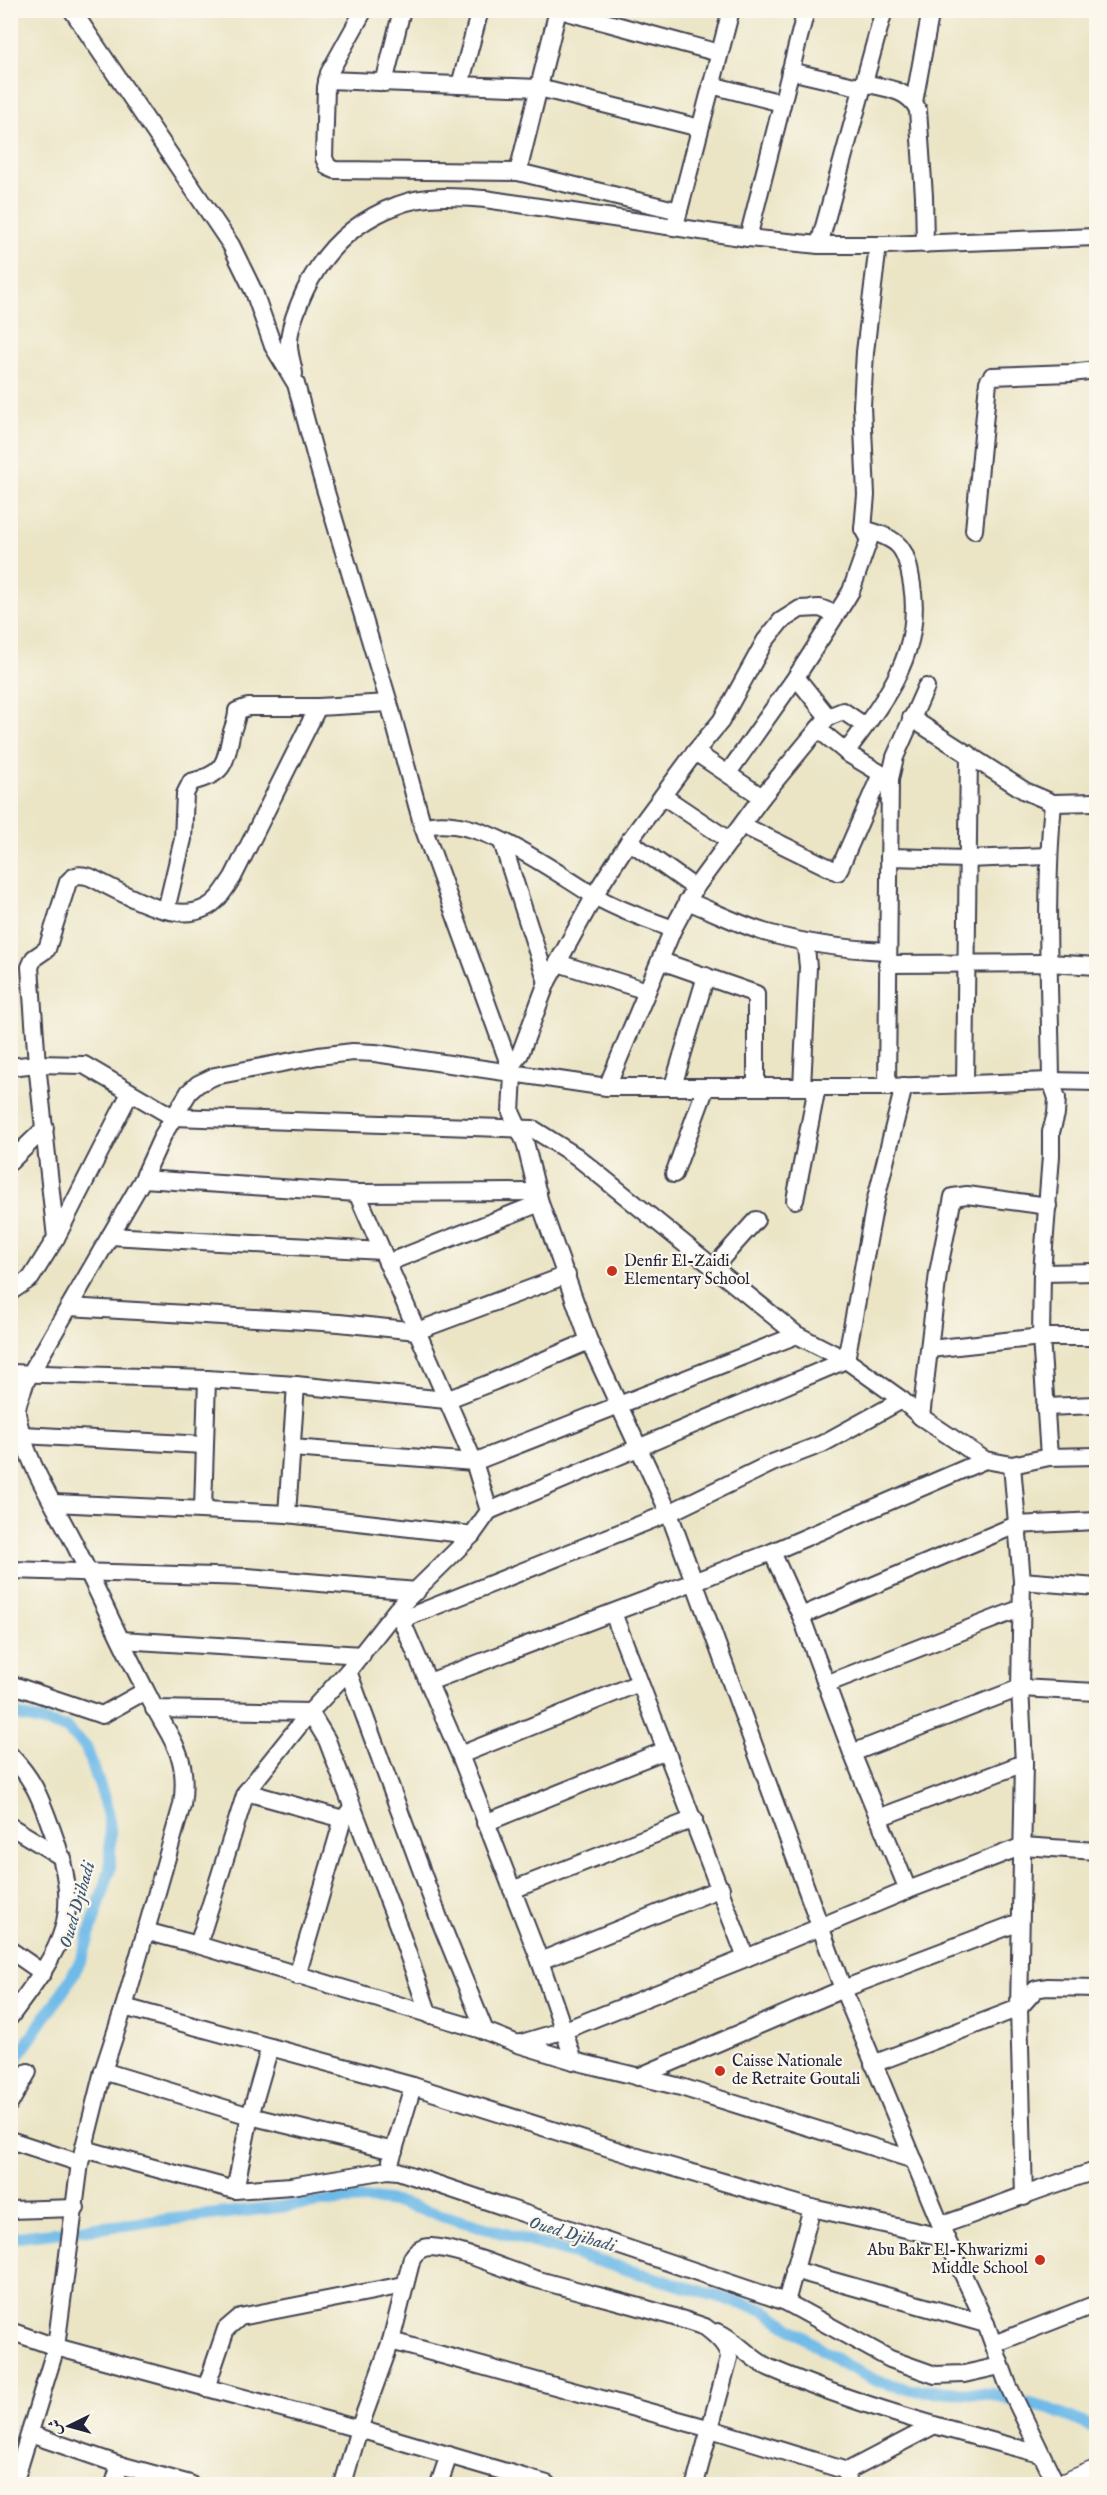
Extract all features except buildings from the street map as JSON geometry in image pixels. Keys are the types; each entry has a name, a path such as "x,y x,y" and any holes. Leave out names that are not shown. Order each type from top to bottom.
{"main road":[{"path":"1065,2484 1096,2471"}],"street":[{"path":"72,10 231,245 254,292 273,346 296,384"},
{"path":"364,10 335,60 327,80 324,158 328,167 335,170 518,172 748,238 819,245 925,244 1096,237"},
{"path":"384,83 402,10"},
{"path":"460,85 480,10"},
{"path":"518,172 559,10 720,53"},
{"path":"677,219 731,10"},
{"path":"748,238 806,10"},
{"path":"819,245 884,10"},
{"path":"925,244 920,129 914,102 931,10"},
{"path":"790,71 903,93 914,102"},
{"path":"327,80 539,88 700,128"},
{"path":"711,85 782,103"},
{"path":"677,219 442,196 399,204 360,225 327,253 306,285 294,317 289,343 296,384 316,462 389,704 423,827 511,1071 511,1112 525,1142 539,1198 589,1341 669,1513 843,1989 873,2064 944,2232 986,2324 1008,2385 1056,2484"},
{"path":"728,773 796,677 851,591 869,540 862,529 866,495 862,406 865,352 878,245"},
{"path":"975,530 988,382 992,376 1096,370"},
{"path":"846,752 898,675 907,656 916,608 905,554 895,540 862,529"},
{"path":"511,1071 520,1054 547,982 595,896 628,841 694,752 722,722 765,641 781,621 800,609 820,608 835,614"},
{"path":"796,677 823,723 846,752 886,776"},
{"path":"742,825 838,872 886,776 926,687"},
{"path":"166,910 183,840 185,794 191,782 210,777 220,769 230,749 232,732 237,722 237,711 248,707 389,704"},
{"path":"56,1238 37,1064 30,967 34,958 47,949 68,882 74,876 90,877 166,910 194,913 207,908 221,896 233,877 318,707"},
{"path":"607,1087 673,929 691,894 762,797 809,743 823,723 843,711 865,726"},
{"path":"911,718 969,754 1011,784 1053,803 1096,802"},
{"path":"694,752 762,797"},
{"path":"965,1084 969,754"},
{"path":"886,776 889,857 887,1087"},
{"path":"663,796 730,841"},
{"path":"1049,1457 1041,1337 1042,1273 1051,1132 1057,1098 1051,1081 1049,963 1048,856 1053,803"},
{"path":"423,827 431,825 470,829 502,842 536,857 595,896 673,929"},
{"path":"628,841 691,894 762,932 802,942 887,957 966,964 1049,963 1096,966"},
{"path":"502,842 547,982"},
{"path":"889,857 967,859 1048,856"},
{"path":"795,1200 810,1087 808,967 806,948 802,942"},
{"path":"661,961 756,994 756,1085"},
{"path":"558,963 647,991"},
{"path":"673,1086 706,976"},
{"path":"14,2484 56,2347 82,2156 103,2071 124,2007 182,1805 185,1782 182,1761 175,1743 145,1691 89,1573 33,1466 16,1411 31,1373 143,1179 173,1117 189,1092 198,1084 215,1077 318,1056 353,1052 511,1071 607,1087 756,1085 887,1087 1051,1081 1096,1082"},
{"path":"10,1068 37,1064 84,1065 173,1117 533,1129 576,1156 797,1335 846,1360 902,1400 921,1417 985,1460 1012,1465 1049,1457 1096,1456"},
{"path":"846,1360 875,1203 904,1086"},
{"path":"674,1174 706,1087"},
{"path":"10,1292 31,1278 56,1238 130,1093"},
{"path":"10,1162 45,1128"},
{"path":"143,1179 357,1193 539,1198"},
{"path":"357,1193 474,1462 489,1511"},
{"path":"921,1417 938,1272 953,1197 967,1195 1048,1206"},
{"path":"110,1236 384,1257 539,1198"},
{"path":"712,1268 756,1220"},
{"path":"1042,1273 1096,1272"},
{"path":"69,1307 339,1323 417,1331 567,1275"},
{"path":"292,1448 474,1462 797,1335"},
{"path":"930,1349 1041,1337 1096,1337"},
{"path":"10,1373 207,1378 296,1384 446,1400 589,1341"},
{"path":"198,1944 246,1792 310,1712 400,1614 417,1591 472,1535 489,1511 846,1360"},
{"path":"203,1509 207,1378"},
{"path":"287,1514 296,1384"},
{"path":"400,1614 669,1513 772,1464 822,1444 902,1400"},
{"path":"1045,1407 1096,1405"},
{"path":"23,1435 204,1445"},
{"path":"429,1682 772,1552 985,1460"},
{"path":"1012,1465 1022,1581 1020,1688 1024,1763 1018,2008 1024,2197"},
{"path":"54,1503 287,1514 472,1535"},
{"path":"801,1616 1016,1525 1096,1521"},
{"path":"772,1552 801,1616 852,1753 908,1890"},
{"path":"10,1570 247,1577 417,1591"},
{"path":"1022,1581 1096,1587"},
{"path":"826,1684 1022,1608"},
{"path":"613,1613 721,1888 746,1958"},
{"path":"400,1614 460,1755 540,1961 574,2061"},
{"path":"121,1640 363,1655"},
{"path":"348,1671 440,1921 485,2031"},
{"path":"460,1755 639,1683"},
{"path":"10,1684 102,1715 145,1691"},
{"path":"852,1753 1020,1688 1096,1692"},
{"path":"154,1708 310,1712"},
{"path":"310,1712 327,1740 347,1814 400,1931 429,2015"},
{"path":"485,1823 666,1750"},
{"path":"10,1755 31,1779 43,1800 63,1858 68,1883 65,1926 52,1959 10,2018"},
{"path":"878,1818 1024,1763"},
{"path":"246,1792 347,1814"},
{"path":"297,1976 347,1814"},
{"path":"512,1890 694,1819"},
{"path":"10,1826 63,1858"},
{"path":"518,2044 565,2030 821,1928 908,1890 1023,1846 1096,1851"},
{"path":"540,1961 721,1888"},
{"path":"638,2077 843,1989 1020,1922"},
{"path":"145,1932 198,1944 297,1976 485,2031 574,2061 681,2087 914,2160"},
{"path":"10,1950 43,1973"},
{"path":"873,2064 1018,2008 1036,1989 1047,1987 1096,1988"},
{"path":"124,2007 412,2086 641,2158 812,2208 944,2232 1060,2181 1096,2171"},
{"path":"234,2190 250,2116 270,2047"},
{"path":"103,2071 250,2116 394,2151"},
{"path":"10,2103 28,2072"},
{"path":"388,2170 412,2086"},
{"path":"10,2140 234,2190 291,2186 388,2170 413,2175 786,2302 890,2359 935,2375 964,2374 1000,2366"},
{"path":"786,2302 812,2208"},
{"path":"10,2210 75,2214"},
{"path":"343,2484 359,2429 391,2341 404,2285 418,2250 430,2247 464,2255 570,2289 655,2310 732,2338 767,2367"},
{"path":"794,2270 986,2324"},
{"path":"206,2388 226,2329 240,2317 404,2285"},
{"path":"994,2344 1096,2304"},
{"path":"695,2484 729,2358 725,2345 705,2327"},
{"path":"10,2331 56,2347 449,2455 506,2478 547,2484"},
{"path":"391,2341 711,2429 847,2478 933,2426"},
{"path":"729,2358 767,2367 933,2426 1040,2454"},
{"path":"30,2434 120,2465 190,2484"},
{"path":"439,2484 449,2455"},
{"path":"114,2484 120,2465"}],"waterway":[{"name":"Oued Djihadi","path":"10,1713 66,1728 86,1747 105,1801 110,1828 110,1869 82,1958 67,1985 10,2068"},
{"name":"Oued Djihadi","path":"10,2238 339,2200 374,2199 400,2203 764,2310 845,2365 877,2381 911,2390 992,2394 1049,2409 1096,2428"}],"place":[{"name":"Denfir El-Zaidi Elementary School","path":"612,1271"},
{"name":"Caisse Nationale de Retraite Goutali","path":"720,2071"},
{"name":"Abu Bakr El-Khwarizmi Middle School","path":"1040,2260"}]}
